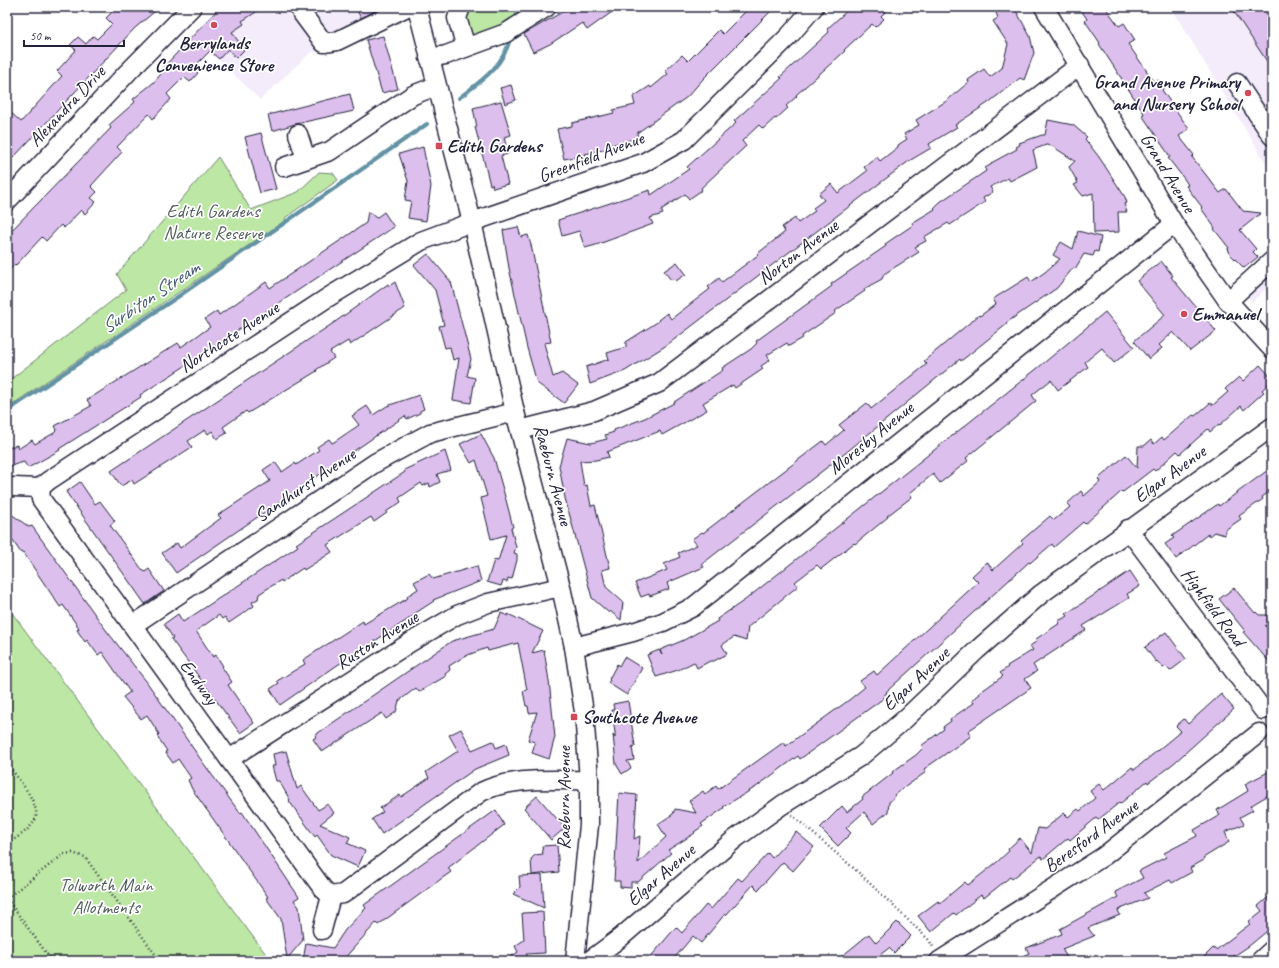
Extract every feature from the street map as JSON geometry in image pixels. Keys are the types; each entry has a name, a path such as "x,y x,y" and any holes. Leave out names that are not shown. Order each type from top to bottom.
{"street":[{"name":"Alexandra Drive","path":"7,201 128,72 192,7"},
{"path":"301,12 324,42 337,41 407,7"},
{"name":"Raeburn Avenue","path":"417,7 472,222 515,412 561,587 574,647 584,712 589,780 589,825 575,961"},
{"path":"461,7 457,18 466,47"},
{"path":"429,58 446,54 506,33 547,7"},
{"name":"Greenfield Avenue","path":"472,222 643,163 684,140 788,36 814,7"},
{"name":"Grand Avenue","path":"1044,7 1174,224 1228,300 1272,349"},
{"name":"Norton Avenue","path":"520,430 594,412 659,383 1080,65"},
{"path":"1237,83 1272,136"},
{"path":"284,166 330,151 413,95 436,86"},
{"path":"298,134 306,159"},
{"name":"Northcote Avenue","path":"40,488 48,481 327,298 421,241 472,222"},
{"name":"Moresby Avenue","path":"574,647 633,632 663,622 693,607 1174,224"},
{"path":"1228,300 1272,261"},
{"name":"Sandhurst Avenue","path":"133,625 382,459 430,433 515,412"},
{"name":"Elgar Avenue","path":"589,961 620,938 735,839 782,804 861,756 905,719 977,650 1040,594 1272,427"},
{"path":"14,486 40,488"},
{"name":"Endway","path":"40,488 41,499 323,889 331,896"},
{"name":"Highfield Road","path":"1128,530 1268,708"},
{"name":"Ruston Avenue","path":"229,759 411,642 457,615 488,603 561,587"},
{"path":"1266,736 1256,723 1257,718 1268,708"},
{"name":"Beresford Avenue","path":"940,961 966,954 1104,856 1266,736"},
{"path":"322,930 331,896 344,894 482,792 495,785 510,781 589,780"},
{"path":"1260,961 1272,950"}],"path":[{"path":"7,764 34,802 36,818 30,827 7,844"},
{"path":"782,804 792,815 858,872 929,940 940,961"},
{"path":"52,961 7,899 64,854 79,854 85,857 160,961"}],"shaded area":[{"path":"223,7 385,7 393,21 334,52 311,52 260,100 197,38"},
{"name":"Grand Avenue Primary and Nursery School","path":"1172,7 1272,7 1272,173 1175,14"},
{"path":"1272,253 1272,283 1252,302 1238,284"}],"green space":[{"path":"460,7 527,7 524,20 475,42"},
{"name":"Edith Gardens Nature Reserve","path":"218,157 251,210 298,192 319,172 333,173 338,180 285,218 286,220 7,408 7,382 126,290 117,274"},
{"name":"Tolworth Main Allotments","path":"7,606 271,961 7,961"}],"building":[{"path":"117,7 160,7 135,28 13,158 7,153 7,109 21,122 62,76 57,71 76,50 70,45 78,37 86,44 93,36 97,39 112,24 106,18"},
{"path":"220,7 264,7 242,21 244,24 232,32 244,50 236,58 228,49 219,59 210,51 193,68 198,73 190,82 184,77 167,94 171,99 153,119 149,114 117,147 122,152 91,186 97,192 91,198 96,202 85,214 81,210 64,228 61,225 46,241 42,237 7,273 7,235 111,128 109,125 135,102 133,99 153,83 161,74 159,72"},
{"path":"355,7 383,7 361,18"},
{"path":"571,7 619,7 587,30 582,23 550,44 533,52 524,34"},
{"path":"750,7 775,7 687,97 637,133 638,138 611,145 612,148 564,159 557,129 572,126 572,123 614,113 613,110 635,105 633,97 650,86 651,88 668,74 665,71 682,55 688,61 719,30 723,34"},
{"path":"851,7 890,7 881,16 884,19 875,27 872,24 844,50 845,51 796,95 797,96 786,106 788,108 776,119 775,118 763,129 759,125 742,141 746,146 701,188 702,190 689,199 685,194 661,210 663,214 650,218 653,224 596,245 585,248 579,231 562,236 558,220 650,190 651,195 689,169 687,167 736,123 734,121 782,78 780,77 829,32 827,29"},
{"path":"994,7 1014,7 1030,36 1034,53 1024,80 1020,78 988,103 955,125 957,127 929,144 931,148 909,161 667,345 625,371 590,384 586,367 609,359 607,353 626,347 626,342 659,321 658,320 667,313 671,319 710,289 708,287 719,278 722,282 758,255 757,254 785,232 782,227 795,218 798,223 815,211 813,208 824,200 819,194 831,184 838,193 867,171 864,167 877,157 880,161 898,147 898,145 907,139 904,134 919,125 916,120 945,102 969,82 968,80 984,69 990,77 1002,68 1008,44 993,21 998,18"},
{"path":"1079,7 1105,7 1119,26 1124,23 1135,40 1128,44 1153,80 1155,82 1158,80 1164,88 1162,90 1189,129 1179,136 1194,155 1192,157 1220,193 1226,189 1243,211 1261,213 1240,230 1256,249 1253,252 1258,257 1244,268 1230,254 1229,248 1214,229 1215,228 1201,208 1202,207 1186,186 1188,185 1185,180 1168,158 1170,157 1142,115 1144,114 1142,110 1099,44 1100,43 1085,21 1087,19"},
{"path":"1231,7 1272,7 1272,69"},
{"path":"383,36 398,89 382,93 366,40"},
{"path":"511,85 516,100 505,104 500,88"},
{"path":"350,94 354,111 295,124 272,131 268,115"},
{"path":"501,101 511,135 504,137 508,154 501,156 508,184 493,188 492,184 490,185 475,127 477,127 473,108"},
{"path":"1048,120 1073,125 1087,137 1085,139 1099,157 1125,197 1127,203 1124,204 1127,212 1118,212 1119,232 1094,233 1093,193 1083,196 1074,185 1078,183 1069,167 1075,161 1052,146 1046,145 1033,150 1037,167 1010,181 1008,178 990,187 993,192 983,198 985,202 950,225 948,223 924,237 926,241 915,247 919,252 884,274 882,279 864,289 865,291 835,311 836,313 802,336 803,338 789,346 787,343 767,355 770,360 761,366 763,369 735,388 733,385 703,403 707,410 662,435 660,431 607,452 609,457 580,461 584,486 587,485 591,506 595,505 610,568 602,570 606,587 623,602 621,620 610,611 609,613 592,598 565,498 559,466 567,438 591,443 607,439 605,435 614,432 614,430 645,418 674,403 751,349 757,343 756,341 832,286 831,284 886,246 885,244 913,225 912,223 935,209 934,208 940,202 986,171 985,168 992,164 991,163 1017,149 1016,147 1020,145 1019,143 1045,135"},
{"path":"261,133 276,189 260,193 245,137"},
{"path":"423,147 431,186 426,221 408,218 411,201 405,200 408,181 399,154"},
{"path":"368,211 376,218 384,212 394,227 226,338 227,339 140,395 141,397 59,449 60,450 28,468 24,462 7,467 7,448 17,445 18,449 32,440 35,444 54,433 57,430 55,426 91,406 87,400 178,343 181,347 210,327 205,319 217,311 219,315 266,282 270,288 366,223"},
{"path":"518,227 521,237 528,235 531,245 551,342 544,343 553,377 562,373 578,385 564,403 537,383 527,348 509,268 503,230"},
{"path":"1078,231 1101,237 1098,252 1095,251 1093,256 1084,254 1075,269 1073,268 1057,288 1006,323 1007,324 961,361 960,359 843,455 702,564 704,567 667,583 669,589 650,596 649,594 641,597 635,583 667,570 664,564 680,557 678,553 697,545 692,539 702,532 703,533 823,441 826,445 844,430 839,425 867,403 871,409 927,364 924,361 979,315 980,316 996,304 993,299 1028,277 1031,282 1045,272 1060,259 1053,255 1061,242 1073,249"},
{"path":"428,254 451,282 471,359 467,376 475,378 471,403 453,400 459,358 453,360 450,347 445,348 439,326 444,325 435,290 414,265"},
{"name":"Emmanuel","path":"1161,261 1173,276 1171,277 1216,331 1190,351 1173,332 1159,345 1162,348 1149,359 1134,341 1165,315 1137,281"},
{"path":"677,262 686,274 676,281 674,278 671,280 664,271"},
{"path":"395,282 405,308 350,345 348,341 330,352 334,358 316,370 317,371 248,413 246,411 223,427 227,433 217,439 212,431 208,434 205,430 188,441 192,447 134,484 132,480 121,486 111,471 335,322 388,284 389,286"},
{"path":"1105,312 1134,347 1114,363 1102,348 1085,362 1088,367 1058,390 1051,380 1032,395 1036,401 966,458 968,461 940,483 933,474 910,493 912,497 887,516 888,517 855,544 854,543 821,569 817,565 795,582 798,586 748,627 746,641 734,637 722,645 727,654 714,661 710,661 697,668 694,662 678,670 656,677 647,655 659,650 662,655 660,650 684,640 718,621 717,619 745,600 1039,367"},
{"path":"1260,365 1272,378 1272,381 1262,390 1264,392 1244,410 1241,406 1210,432 1208,429 1180,454 1177,451 1155,471 1153,469 1123,492 1122,491 1085,524 1083,522 1054,547 1052,544 1030,563 1029,562 886,692 887,693 883,696 884,698 800,759 798,756 756,787 723,807 724,808 701,824 703,826 694,832 695,833 668,850 671,853 638,882 631,882 631,888 620,887 620,881 614,881 619,793 637,795 634,839 640,836 638,863 666,837 658,824 673,814 675,809 696,813 689,801 703,791 705,794 716,786 718,789 784,742 786,746 849,700 865,687 860,681 874,671 877,675 978,582 972,576 987,562 993,570 1023,543 1021,541 1050,516 1054,520 1070,507 1067,504 1081,491 1084,496 1100,482 1098,479 1126,455 1137,468 1138,446 1144,446 1151,440 1154,444 1162,437 1164,440 1193,415 1195,416 1210,403 1213,405 1228,392 1225,389 1239,377 1243,381"},
{"path":"419,395 424,409 420,411 420,413 407,419 405,416 176,573 162,553 177,543 180,548 221,518 218,515 270,481 263,470 275,462 282,472 319,450 317,447 329,439 332,443 359,425 352,416 367,406 373,415 387,406"},
{"path":"481,434 494,458 513,527 511,528 516,547 514,553 517,554 512,579 508,578 507,582 503,581 501,586 487,582 494,560 498,561 506,535 491,539 481,498 487,496 476,460 471,463 460,444"},
{"path":"445,451 451,470 437,474 440,482 430,487 429,483 423,486 421,483 399,498 401,502 374,522 371,517 327,545 332,552 304,570 303,568 282,582 281,580 259,594 258,599 252,602 254,606 229,623 225,617 222,619 219,615 196,631 213,657 216,655 223,666 222,667 232,682 228,685 254,723 240,733 171,639 173,638 164,624 178,614 183,622 298,546 296,544 405,472 404,470"},
{"path":"1272,467 1272,490 1262,497 1263,499 1239,516 1241,519 1225,530 1225,535 1214,532 1209,536 1208,534 1176,559 1165,544 1174,538 1172,536 1218,504 1219,506"},
{"path":"80,482 95,504 100,501 115,521 110,525 141,568 145,572 149,569 164,591 145,604 66,492"},
{"path":"7,511 29,527 32,526 106,630 146,681 204,764 240,813 242,812 299,897 294,900 299,907 303,940 287,959 281,919 266,898 268,897 192,789 188,780 191,778 178,759 173,763 165,752 167,751 157,736 159,734 147,715 141,719 123,697 130,692 102,652 98,655 87,640 85,642 77,630 79,628 63,605 60,607 23,552 21,553 7,532"},
{"path":"477,566 481,581 433,600 434,601 414,614 415,615 336,666 280,705 270,689 279,683 277,681 305,664 303,660 363,621 364,624 408,598 407,596 418,589 414,582 429,574 433,579"},
{"path":"1130,571 1140,586 1127,594 1129,598 1083,626 1086,630 1033,665 1037,671 1025,679 1031,688 968,731 971,736 924,769 926,772 894,795 895,797 889,802 888,812 873,824 864,812 846,828 851,833 838,846 820,828 842,806 847,812 863,799 862,797 893,773 892,772 916,755 923,748 921,746 944,729 943,727 951,721 950,719 974,703 972,700 980,694 979,693 1003,676 1000,673 1008,667 1007,666 1033,650 1030,646 1037,641 1036,639 1060,623 1058,621 1068,616 1066,614"},
{"path":"1234,588 1255,613 1256,612 1259,615 1268,615 1268,623 1265,626 1272,634 1272,665 1243,632 1245,631 1219,599"},
{"path":"501,613 508,616 508,614 543,631 532,653 544,650 555,737 549,759 532,753 535,742 528,740 537,712 529,713 528,706 526,706 523,691 527,690 518,643 488,651 487,648 465,656 449,666 450,670 445,674 446,676 419,692 416,688 399,701 396,712 386,719 382,713 322,752 313,739 316,737 315,735 452,641 494,629"},
{"path":"1166,632 1186,659 1170,671 1166,666 1163,668 1157,661 1156,662 1145,647"},
{"path":"624,657 642,668 627,695 608,683 617,664 619,666"},
{"path":"1221,694 1234,709 1174,763 1148,783 1147,781 1098,820 1096,818 1070,840 1068,838 1043,859 1041,856 1012,879 1010,877 984,898 981,895 956,915 954,913 931,932 918,916 938,901 940,903 965,882 968,885 997,862 1020,838 1032,853 1038,828 1045,829 1064,813 1068,817 1078,809 1080,811 1095,798 1090,791 1099,784 1104,790 1132,767 1134,770 1181,731 1176,726 1184,719 1188,724"},
{"path":"628,701 635,746 632,747 634,760 627,761 631,768 622,774 616,764 613,735 615,738 615,733 612,710 614,710 613,704"},
{"path":"461,729 472,750 493,741 496,748 506,744 509,755 475,769 382,834 372,819 383,812 380,808 400,795 401,797 429,778 426,772 458,751 449,735"},
{"path":"286,751 297,789 301,786 318,810 328,804 334,813 320,824 350,837 347,843 365,851 358,867 331,855 317,835 315,837 289,801 290,800 279,781 276,781 272,766 275,766 273,754"},
{"path":"1272,770 1272,793 1250,806 1253,810 1240,817 1244,824 1225,832 1229,842 1190,868 1192,872 1172,883 1170,880 1144,893 1148,898 1118,910 1120,915 1088,928 1094,936 1062,949 1069,961 1012,961 1029,953 1026,948 1062,934 1060,929 1118,897 1115,892 1143,878 1139,871 1166,857 1164,853 1197,836 1194,830 1220,815 1217,810 1248,791 1245,784"},
{"path":"537,796 565,828 551,840 524,808"},
{"path":"496,810 504,825 448,868 451,872 378,925 376,923 342,961 303,961 306,943 333,948 345,930 366,908 364,905"},
{"path":"796,832 814,847 793,871 783,862 758,890 753,885 726,915 725,914 701,943 693,936 672,961 647,961 676,927 682,933 706,905 711,909 738,878 742,881 768,853 772,858"},
{"path":"557,845 559,872 532,875 531,859 535,855 543,854 542,846"},
{"path":"542,875 544,908 513,894 520,887 519,876"},
{"path":"1272,894 1272,927 1249,946 1228,960 1230,961 1200,961 1213,948 1216,950 1250,924 1248,922 1262,911 1258,906"},
{"path":"543,912 545,953 526,954 531,961 505,961 518,952 515,946 524,940 522,913"},
{"path":"897,922 911,936 894,953 889,948 872,961 836,961 869,934 876,943"}],"waterway":[{"name":"Surbiton Stream","path":"515,20 520,7"},
{"name":"Surbiton Stream","path":"459,98 483,79 497,65 503,57 510,38"},
{"name":"Surbiton Stream","path":"7,411 179,296 427,124"}],"place":[{"name":"Berrylands Convenience Store","path":"214,25"},
{"name":"Grand Avenue Primary and Nursery School","path":"1248,93"},
{"name":"Edith Gardens","path":"439,146"},
{"name":"Emmanuel","path":"1184,314"},
{"name":"Southcote Avenue","path":"574,717"}]}
